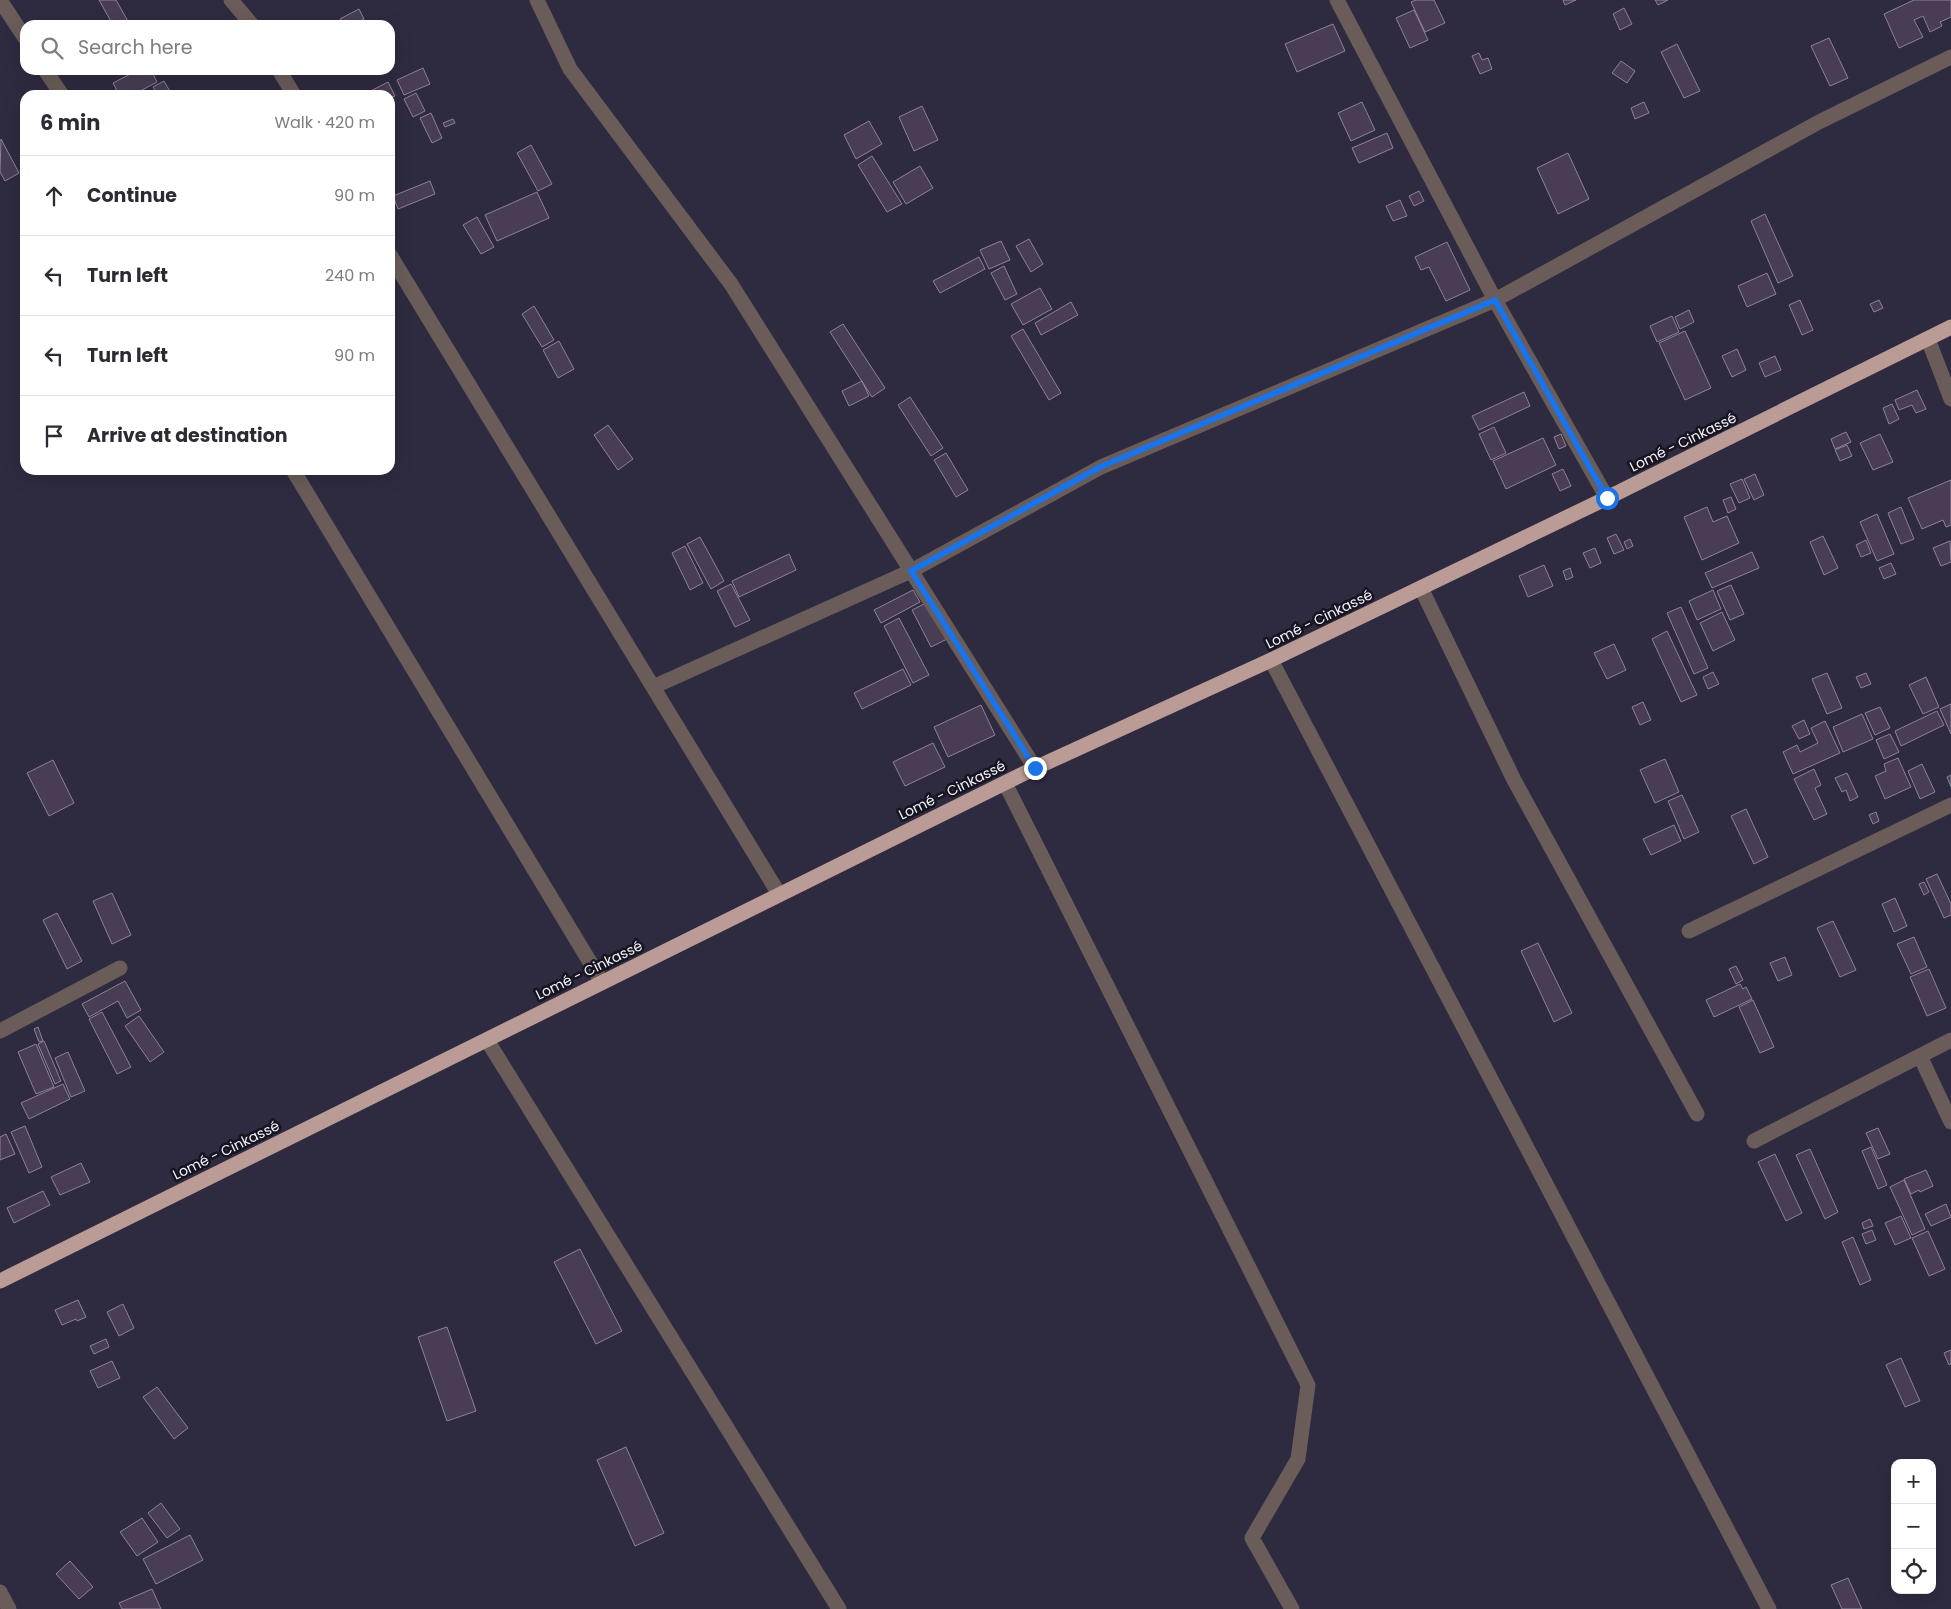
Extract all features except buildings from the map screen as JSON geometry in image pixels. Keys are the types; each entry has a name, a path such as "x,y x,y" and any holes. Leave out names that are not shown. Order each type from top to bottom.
{"highway":[{"name":"Lomé - Cinkassé","path":"0,1281 1035,768 1421,588 1951,327"}],"street":[{"path":"0,0 20,30"},
{"path":"231,0 248,20"},
{"path":"537,0 570,69 731,284 1035,768"},
{"path":"1337,0 1495,300 1607,498"},
{"path":"653,687 911,571 1100,467 1495,300 1819,122 1951,57"},
{"path":"49,75 59,90"},
{"path":"282,75 291,90"},
{"path":"395,263 779,894"},
{"path":"1928,339 1951,399"},
{"path":"296,475 602,982"},
{"path":"1421,588 1514,780 1697,1114"},
{"path":"1270,660 1769,1609"},
{"path":"1005,783 1308,1385 1298,1458 1252,1538 1292,1609"},
{"path":"1689,931 1951,805"},
{"path":"0,1031 120,968"},
{"path":"487,1040 839,1609"},
{"path":"1754,1141 1951,1040"},
{"path":"1920,1056 1951,1122"},
{"path":"0,1592 10,1609"}],"route":[{"path":"1035,768 911,571 1100,467 1495,300 1607,498"}]}
